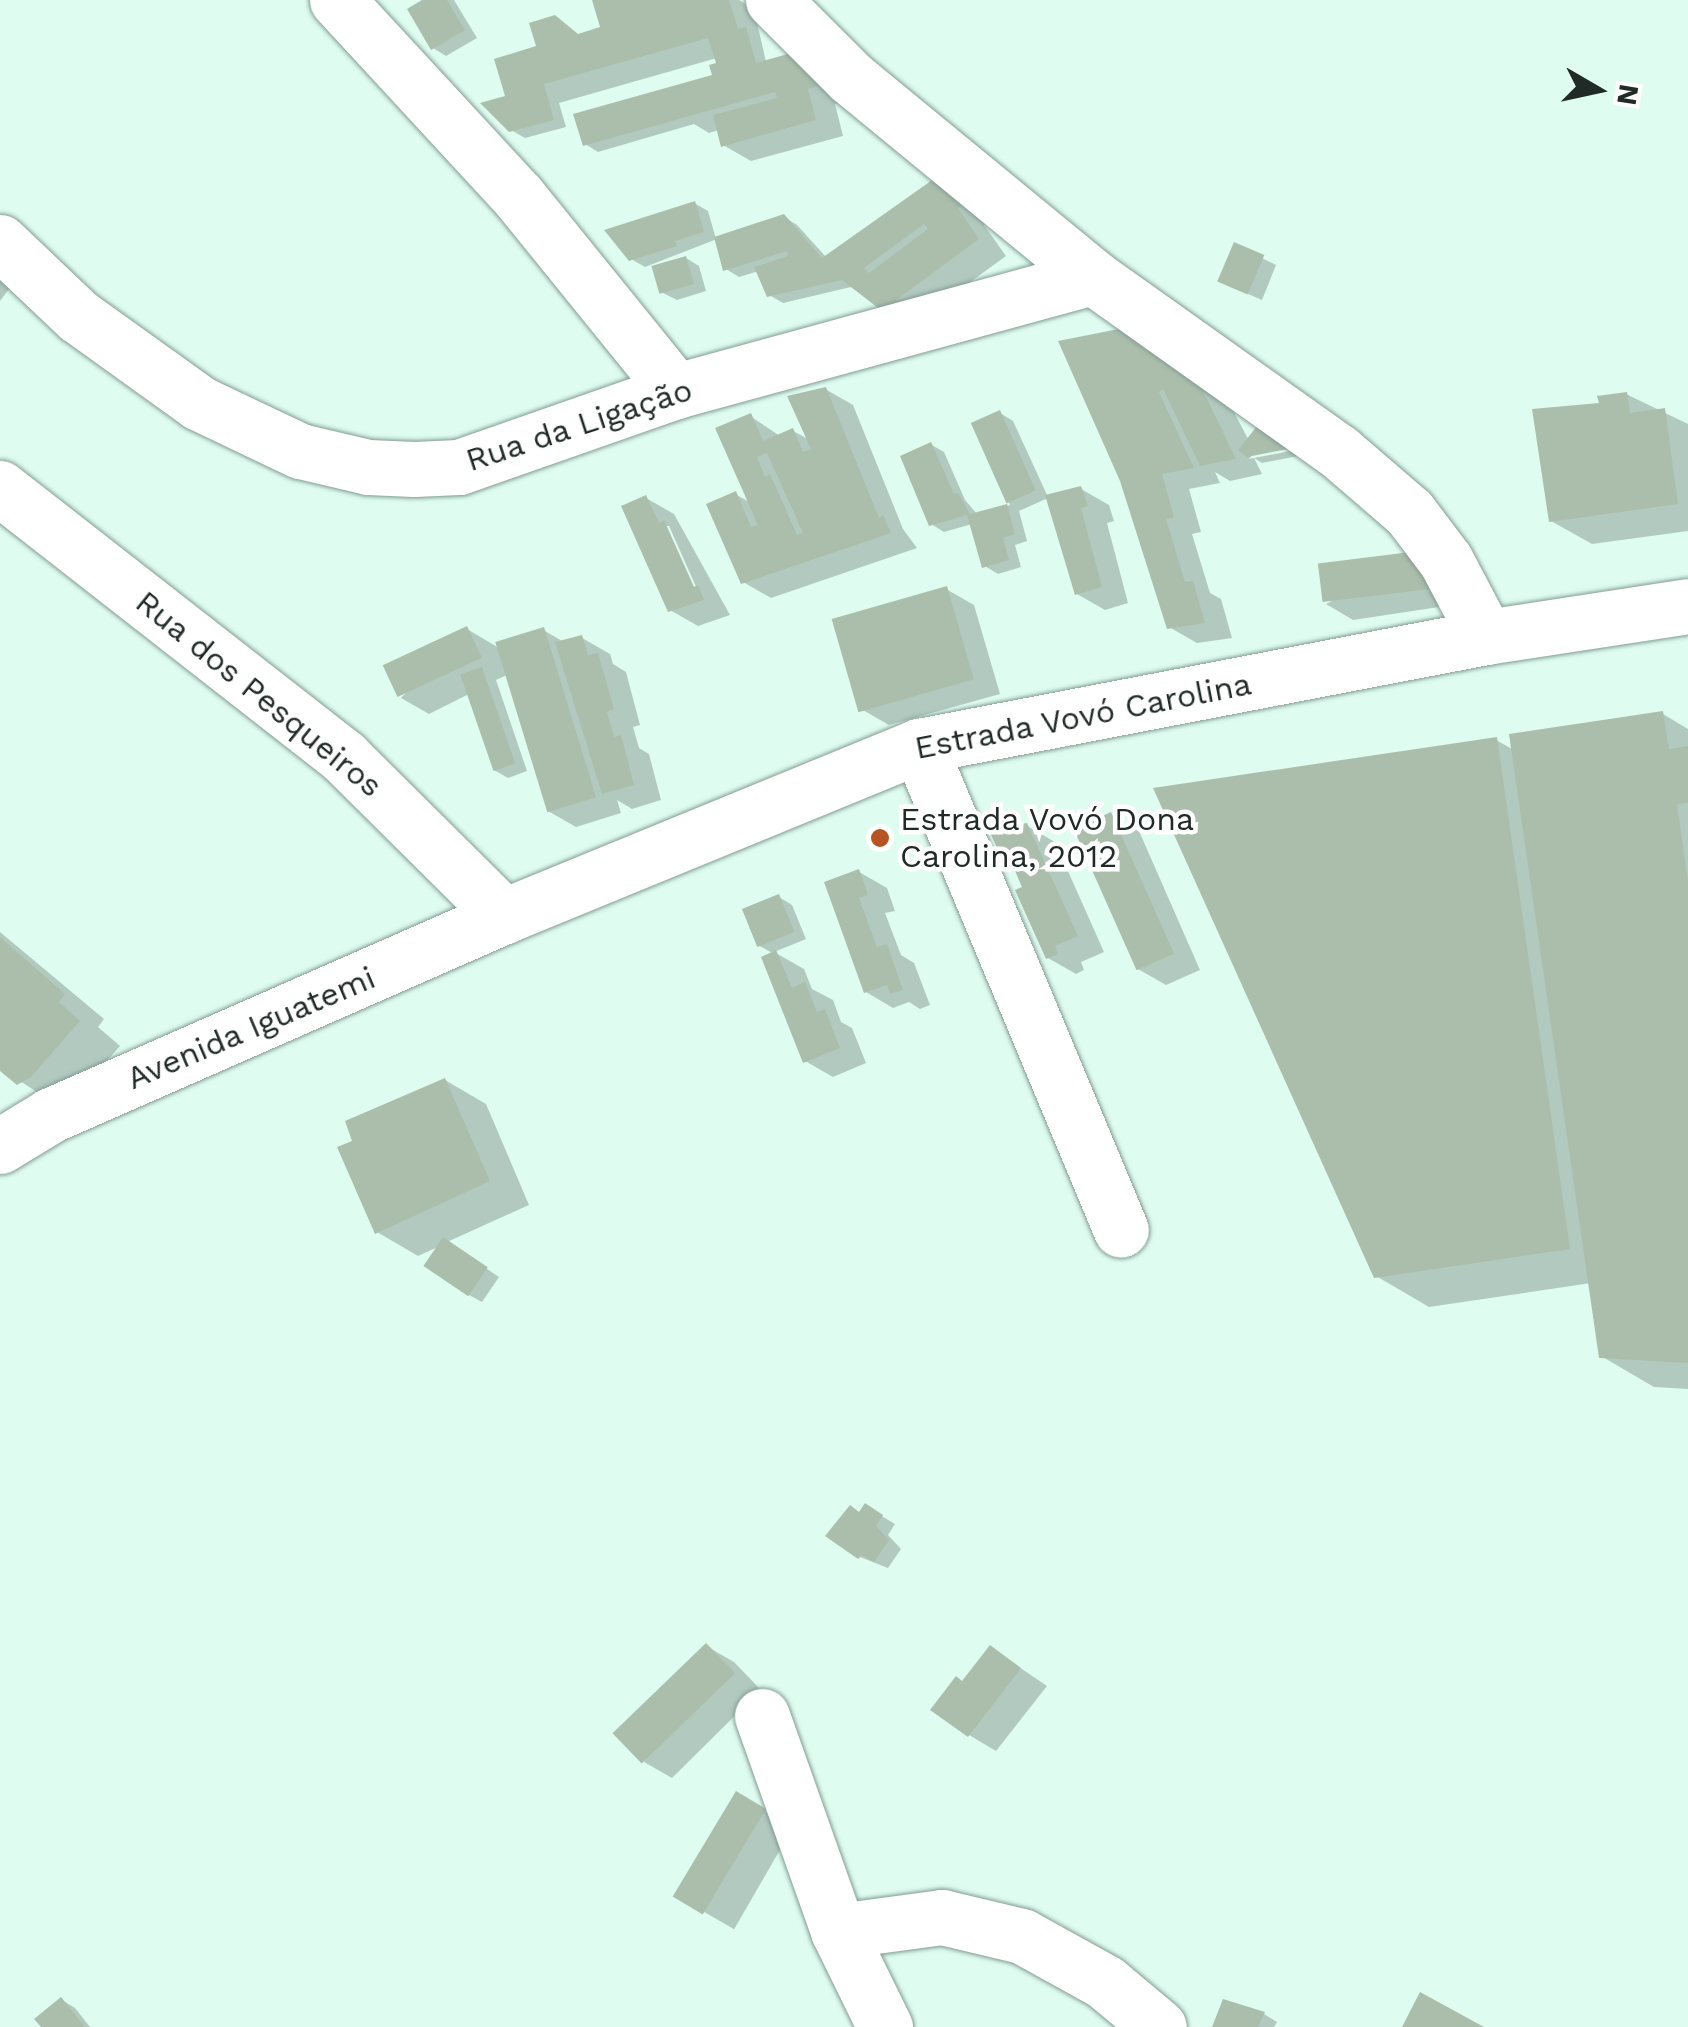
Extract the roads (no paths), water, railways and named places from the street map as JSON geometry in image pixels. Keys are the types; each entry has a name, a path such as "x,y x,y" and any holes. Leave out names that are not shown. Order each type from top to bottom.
{"street":[{"path":"337,0 518,196 676,392"},
{"path":"773,0 852,78 1093,277 1338,452 1409,512 1446,561 1486,637"},
{"name":"Rua da Ligação","path":"0,242 78,316 198,403 300,451 368,467 459,468 676,392 1093,277"},
{"name":"Rua dos Pesqueiros","path":"0,488 344,757 504,916"},
{"name":"Estrada Vovó Carolina","path":"504,916 919,746 1486,637 1688,606"},
{"path":"919,746 1122,1230"},
{"name":"Avenida Iguatemi","path":"0,1146 51,1115 504,916"},
{"path":"762,1716 838,1931 884,2027"},
{"path":"838,1931 942,1916 1022,1936 1105,1982 1159,2027"}],"place":[{"name":"Estrada Vovó Dona Carolina, 2012","path":"880,838"}]}
